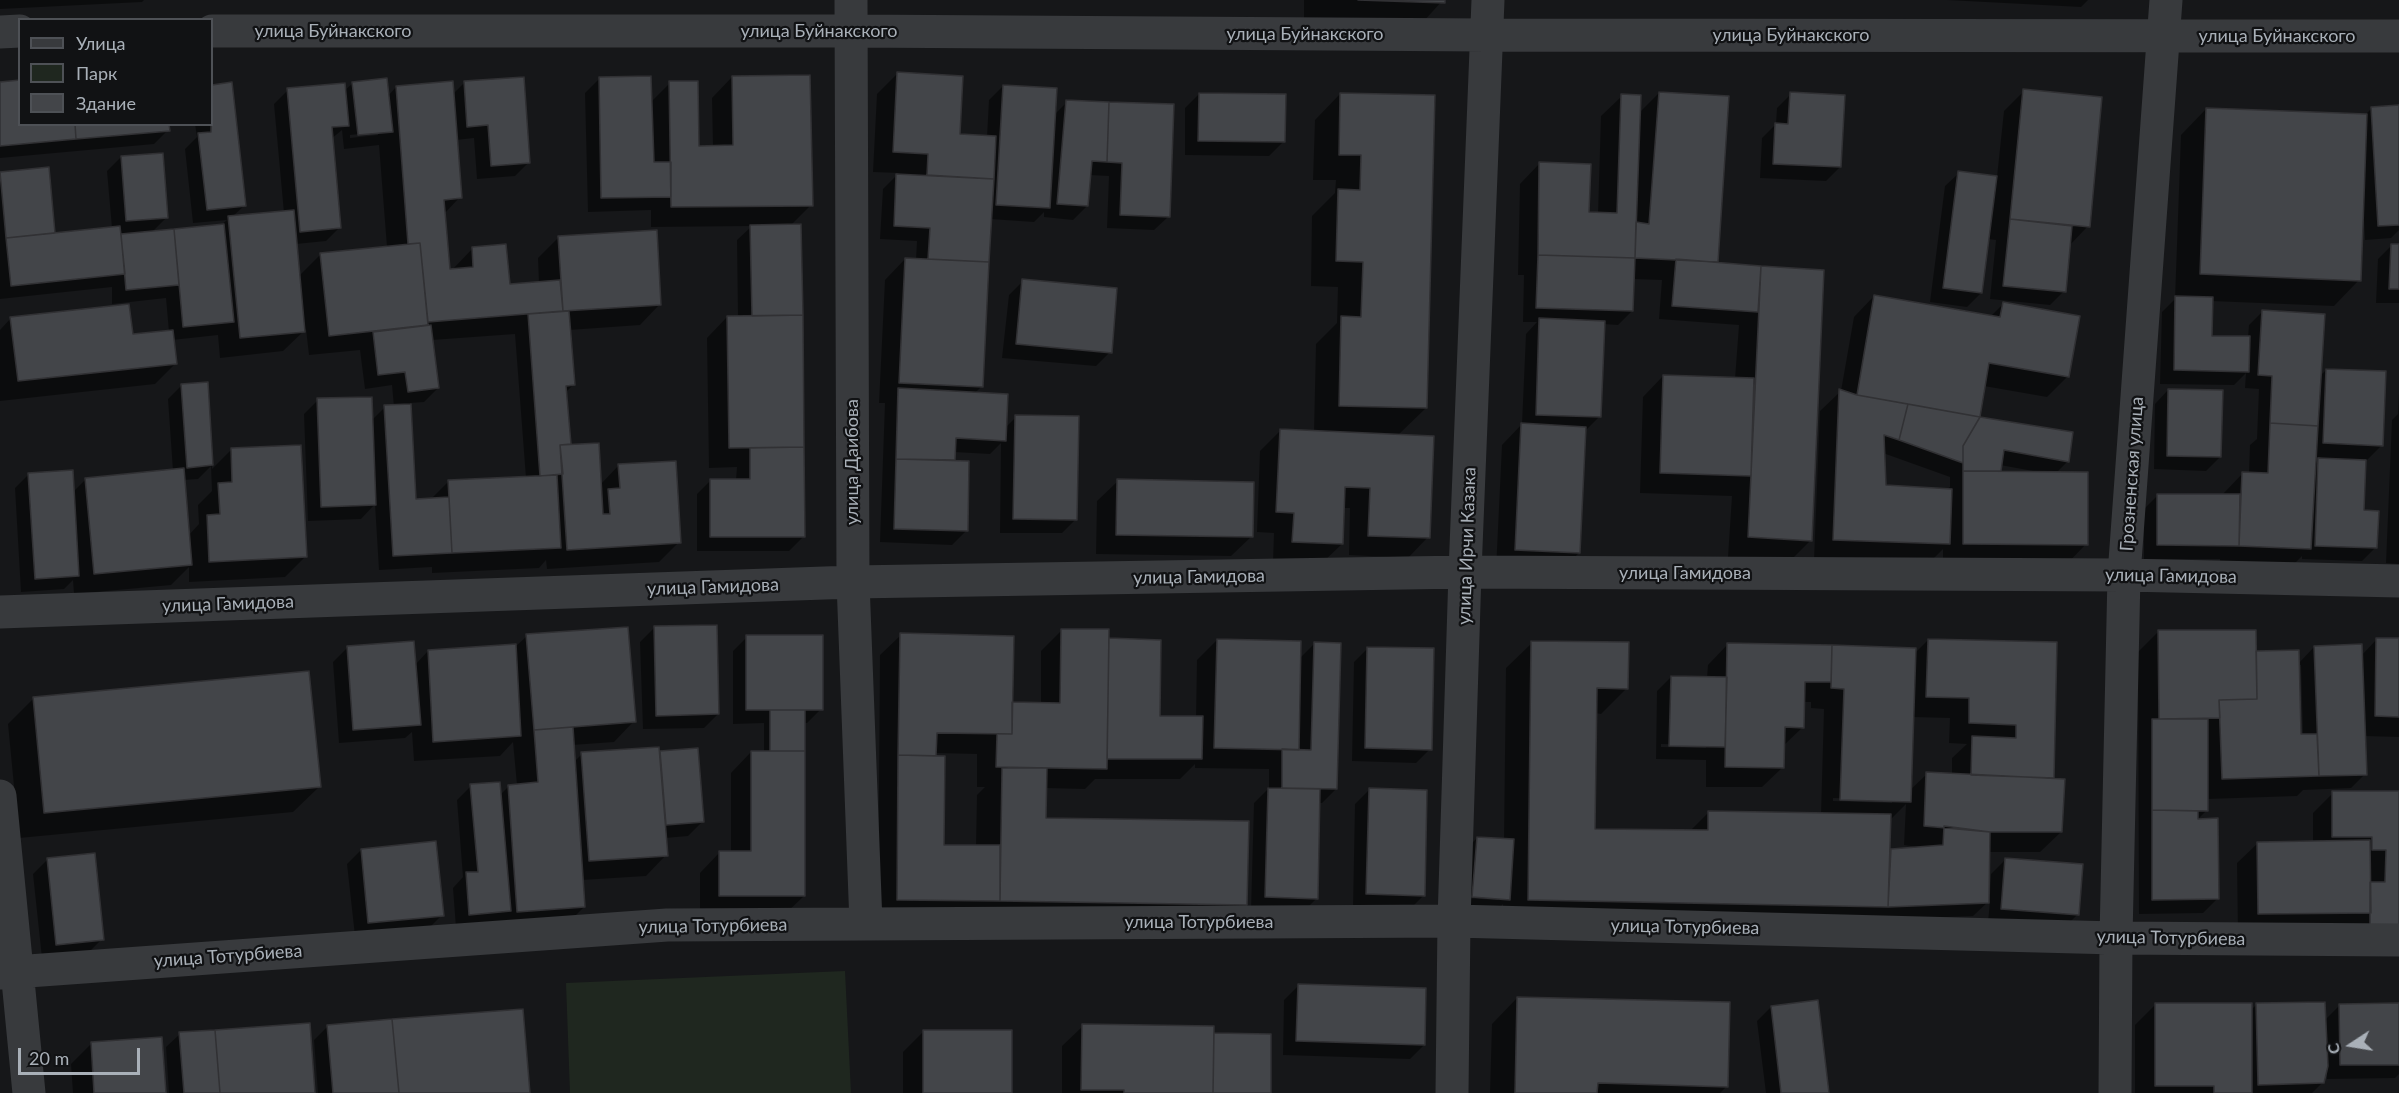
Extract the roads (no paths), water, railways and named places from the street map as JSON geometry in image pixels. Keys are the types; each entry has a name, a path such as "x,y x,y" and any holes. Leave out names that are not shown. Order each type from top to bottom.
{"street":[{"name":"улица Ирчи Казака","path":"1452,1093 1454,921 1465,572 1488,0"},
{"name":"Грозненская улица","path":"2115,1093 2124,574 2166,0"},
{"name":"улица Буйнакского","path":"213,31 851,16 1487,35 2399,36"},
{"name":"улица Даибова","path":"851,16 853,582 866,924"},
{"path":"0,32 18,32"},
{"name":"улица Гамидова","path":"0,612 853,582 1465,572 2124,574 2399,581"},
{"path":"0,796 9,972 29,1093"},
{"name":"улица Тотурбиева","path":"9,972 667,925 1454,921 2116,938 2399,940"}]}
